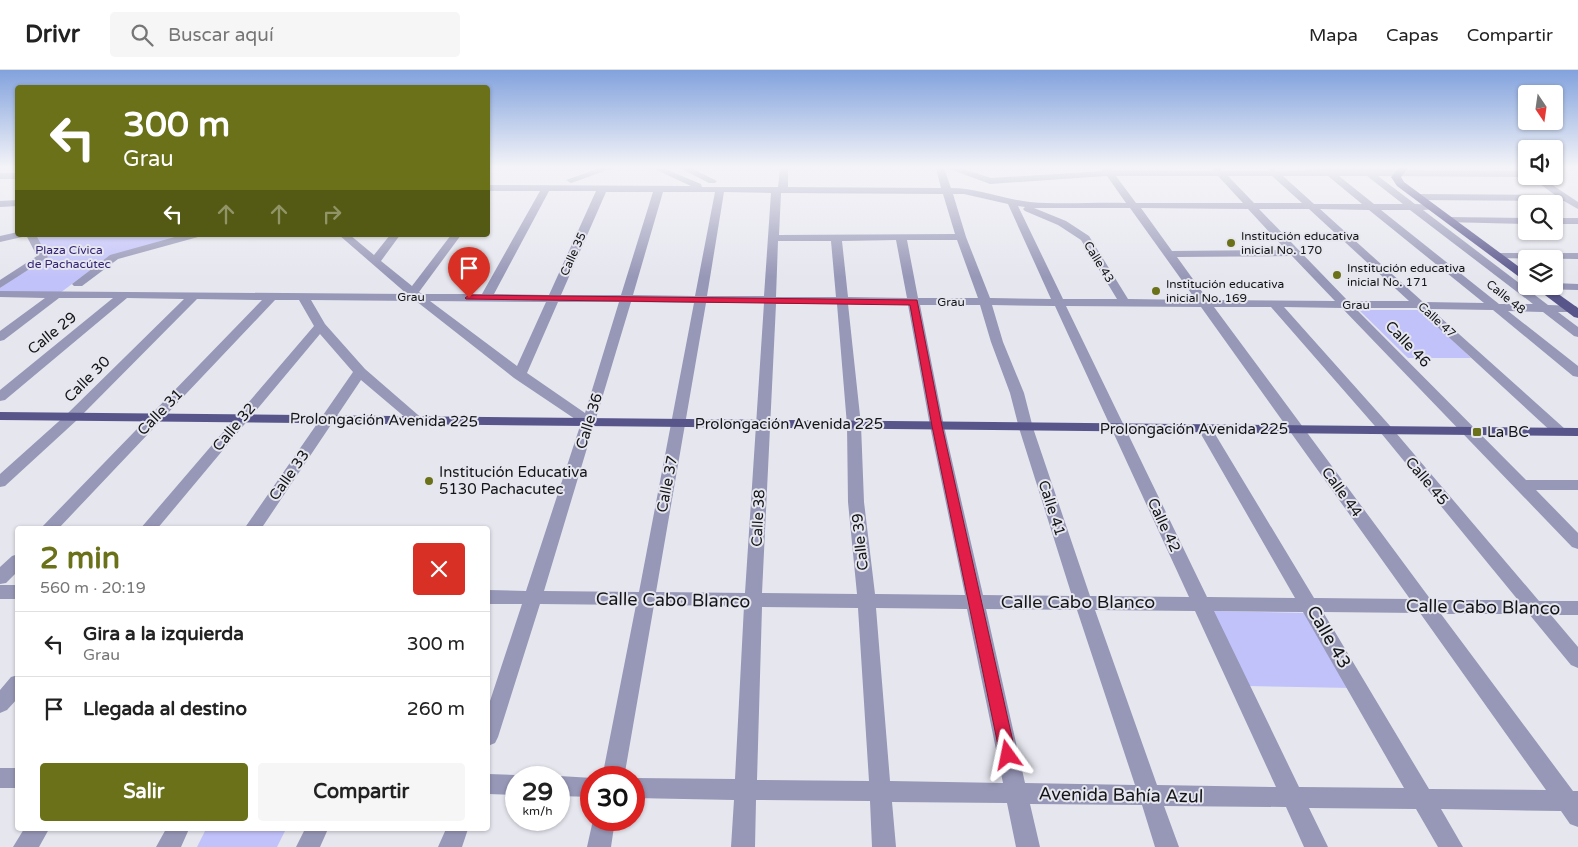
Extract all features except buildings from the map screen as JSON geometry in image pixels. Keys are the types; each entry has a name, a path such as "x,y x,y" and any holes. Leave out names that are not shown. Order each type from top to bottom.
{"main road":[{"path":"1423,204 1432,207 1518,271"},
{"path":"1551,295 1575,312"},
{"name":"Prolongación Avenida 225","path":"0,416 854,424 1119,429 1578,432"}],"street":[{"path":"486,298 537,204"},
{"name":"Calle 35","path":"519,375 595,204"},
{"name":"Calle 36","path":"490,731 589,422 654,204"},
{"name":"Calle 37","path":"615,766 701,299 710,204"},
{"name":"Calle 38","path":"743,847 753,601 775,238 779,204"},
{"name":"Calle 41","path":"953,204 961,237 986,302 997,342 1017,393 1026,428 1083,602 1167,847"},
{"name":"Calle 42","path":"1013,204 1316,847"},
{"name":"Calle 43","path":"1015,204 1062,223 1085,238 1125,303"},
{"path":"1063,204 1252,207 1373,207 1397,204"},
{"name":"Calle 46","path":"1249,204 1578,542"},
{"name":"Calle 47","path":"1309,204 1560,432"},
{"name":"Calle 48","path":"1369,204 1578,373"},
{"path":"1419,204 1578,333"},
{"name":"Calle 44","path":"1133,206 1574,806"},
{"path":"1449,220 1518,221"},
{"path":"1563,221 1578,221"},
{"path":"1460,228 1518,228"},
{"path":"1563,228 1578,228"},
{"path":"0,239 15,235"},
{"path":"0,285 43,257 32,237"},
{"path":"78,284 114,257 187,237"},
{"path":"346,237 415,295 519,375 589,422"},
{"path":"375,262 394,237"},
{"path":"415,295 455,237"},
{"name":"Calle 39","path":"836,237 854,424 856,502 867,602 884,847"},
{"path":"901,237 937,426 1028,847"},
{"path":"775,238 961,237"},
{"path":"1169,254 1295,253"},
{"path":"1498,256 1578,256"},
{"path":"1563,287 1578,287"},
{"name":"Grau","path":"0,294 194,296 415,295 486,298 1347,304 1497,307 1575,312"},
{"path":"0,336 56,294"},
{"name":"Calle 29","path":"0,397 124,295"},
{"name":"Calle 30","path":"0,482 72,417 194,296"},
{"name":"Calle 31","path":"51,526 272,296"},
{"path":"303,296 320,326 360,372 418,420"},
{"name":"Calle 45","path":"1274,304 1386,430 1578,660"},
{"name":"Calle 32","path":"151,526 320,326"},
{"name":"Calle 33","path":"254,526 360,372"},
{"name":"Calle 43","path":"1205,429 1451,847"},
{"path":"1522,485 1578,485"},
{"path":"0,578 15,563"},
{"path":"0,592 15,592"},
{"name":"Calle Cabo Blanco","path":"490,597 1578,608"},
{"path":"0,704 15,686"},
{"path":"0,778 15,778"},
{"path":"490,784 505,785"},
{"name":"Avenida Bahía Azul","path":"645,788 1421,798 1574,806"},
{"path":"24,847 36,831"},
{"path":"168,847 177,831"},
{"path":"308,847 315,831"},
{"path":"450,847 456,831"},
{"path":"599,847 602,831"}],"green space":[{"name":"Plaza Cívica de Pachacútec","path":"35,237 180,237 108,257 60,293 0,292 0,288 47,256"},
{"path":"1359,310 1421,310 1471,358 1408,358"},
{"path":"1213,611 1309,613 1352,688 1248,686"},
{"path":"205,831 285,831 277,847 197,847"}],"place":[{"name":"Institución educativa inicial No. 170","path":"1231,243"},
{"name":"Institución educativa inicial No. 171","path":"1337,275"},
{"name":"Institución educativa inicial No. 169","path":"1156,291"},
{"name":"La BC","path":"1477,432"},
{"name":"Institución Educativa 5130 Pachacutec","path":"429,481"}],"route":[{"path":"469,298 914,302 937,426 1008,755"}]}
